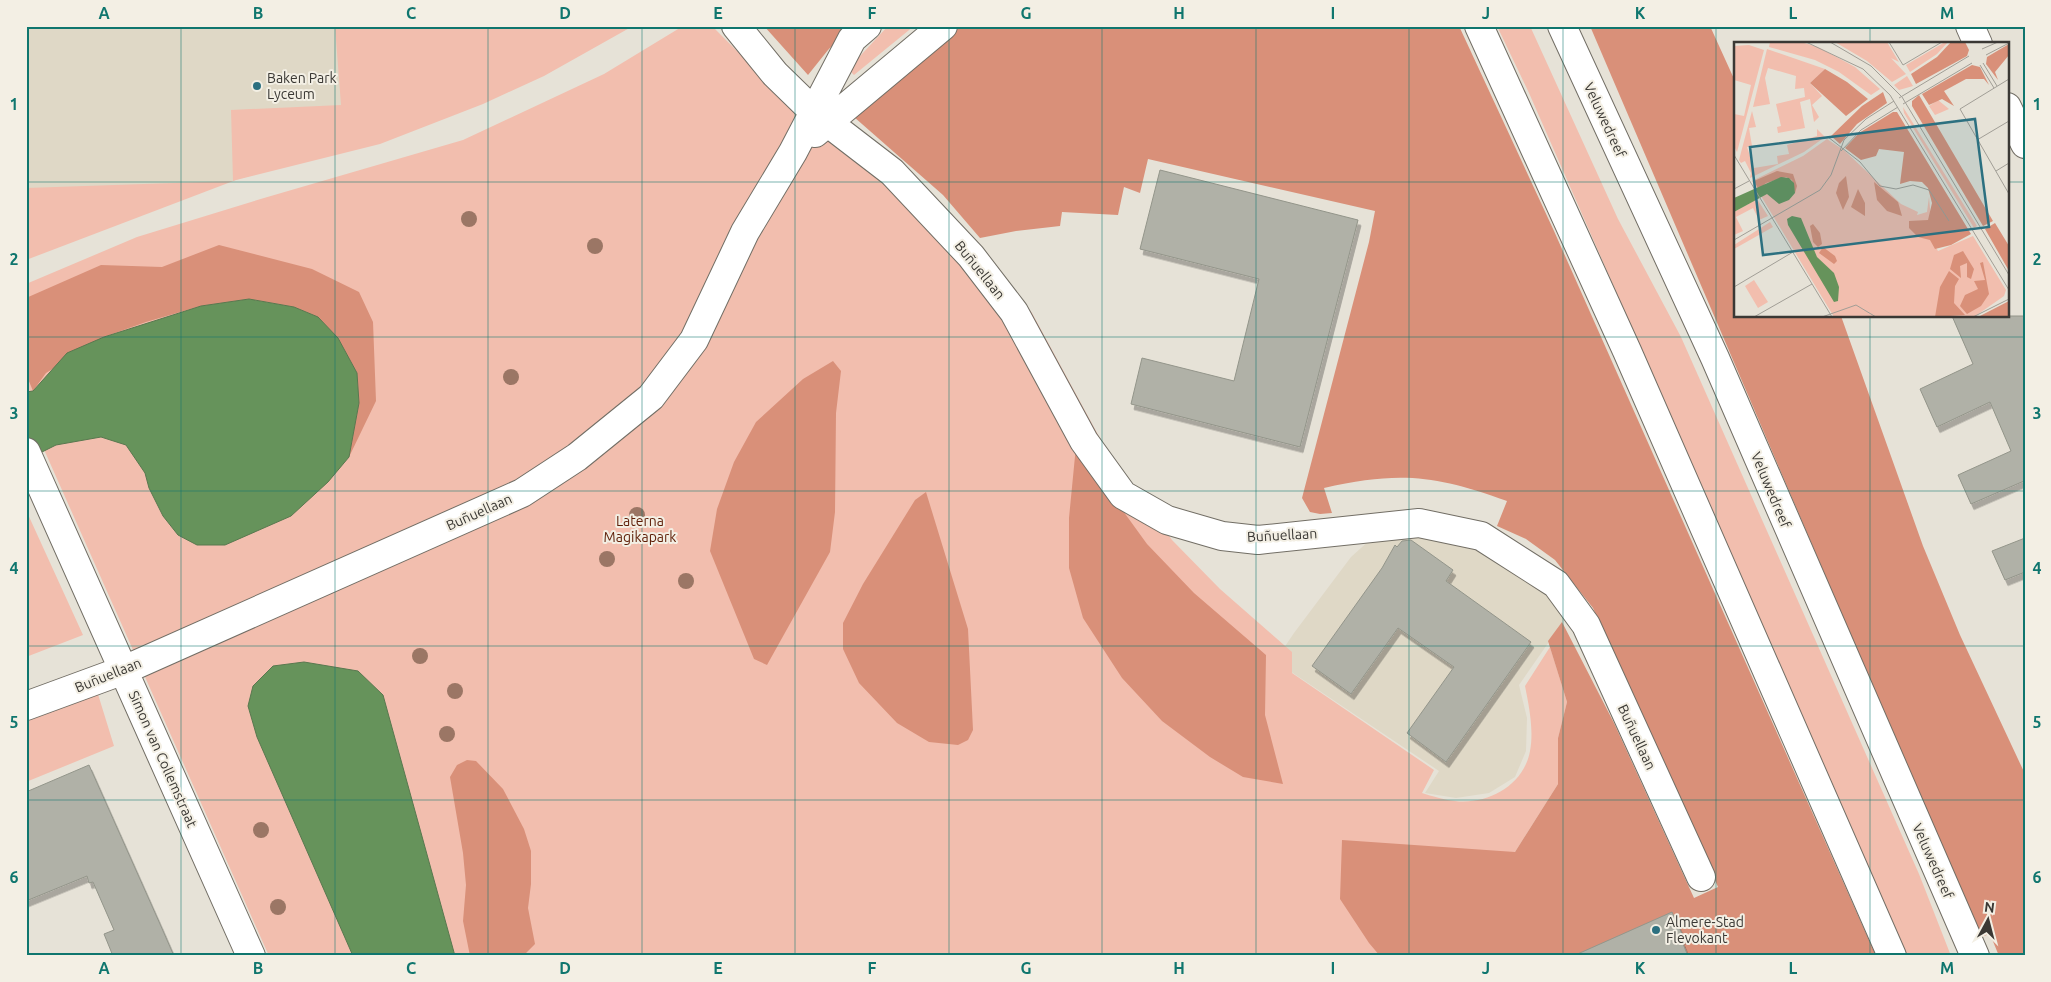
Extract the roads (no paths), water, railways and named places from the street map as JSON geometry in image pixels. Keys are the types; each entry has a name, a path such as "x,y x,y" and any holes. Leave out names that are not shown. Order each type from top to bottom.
{"street":[{"name":"Buñuellaan","path":"736,26 775,74 821,117 892,172 971,256 1014,312 1084,441 1123,495 1167,520 1222,536 1258,540 1419,523 1481,536 1556,584 1586,624 1701,877"},
{"name":"Buñuellaan","path":"821,117 852,39 867,26"},
{"name":"Buñuellaan","path":"26,706 124,670 522,493 577,457 650,397 694,340 745,232 793,152 821,117 943,26"},
{"path":"1479,26 1630,360 1892,956"},
{"name":"Veluwedreef","path":"1562,26 1715,358 1975,956"},
{"path":"1970,26 1977,42"},
{"path":"2008,109 2025,144"},
{"name":"Simon van Collemstraat","path":"30,460 251,956"}],"place":[{"name":"Baken Park Lyceum","path":"257,86"},
{"name":"Almere-Stad Flevokant","path":"1656,930"}],"park label":[{"name":"Laterna Magikapark","path":"640,530"}]}
